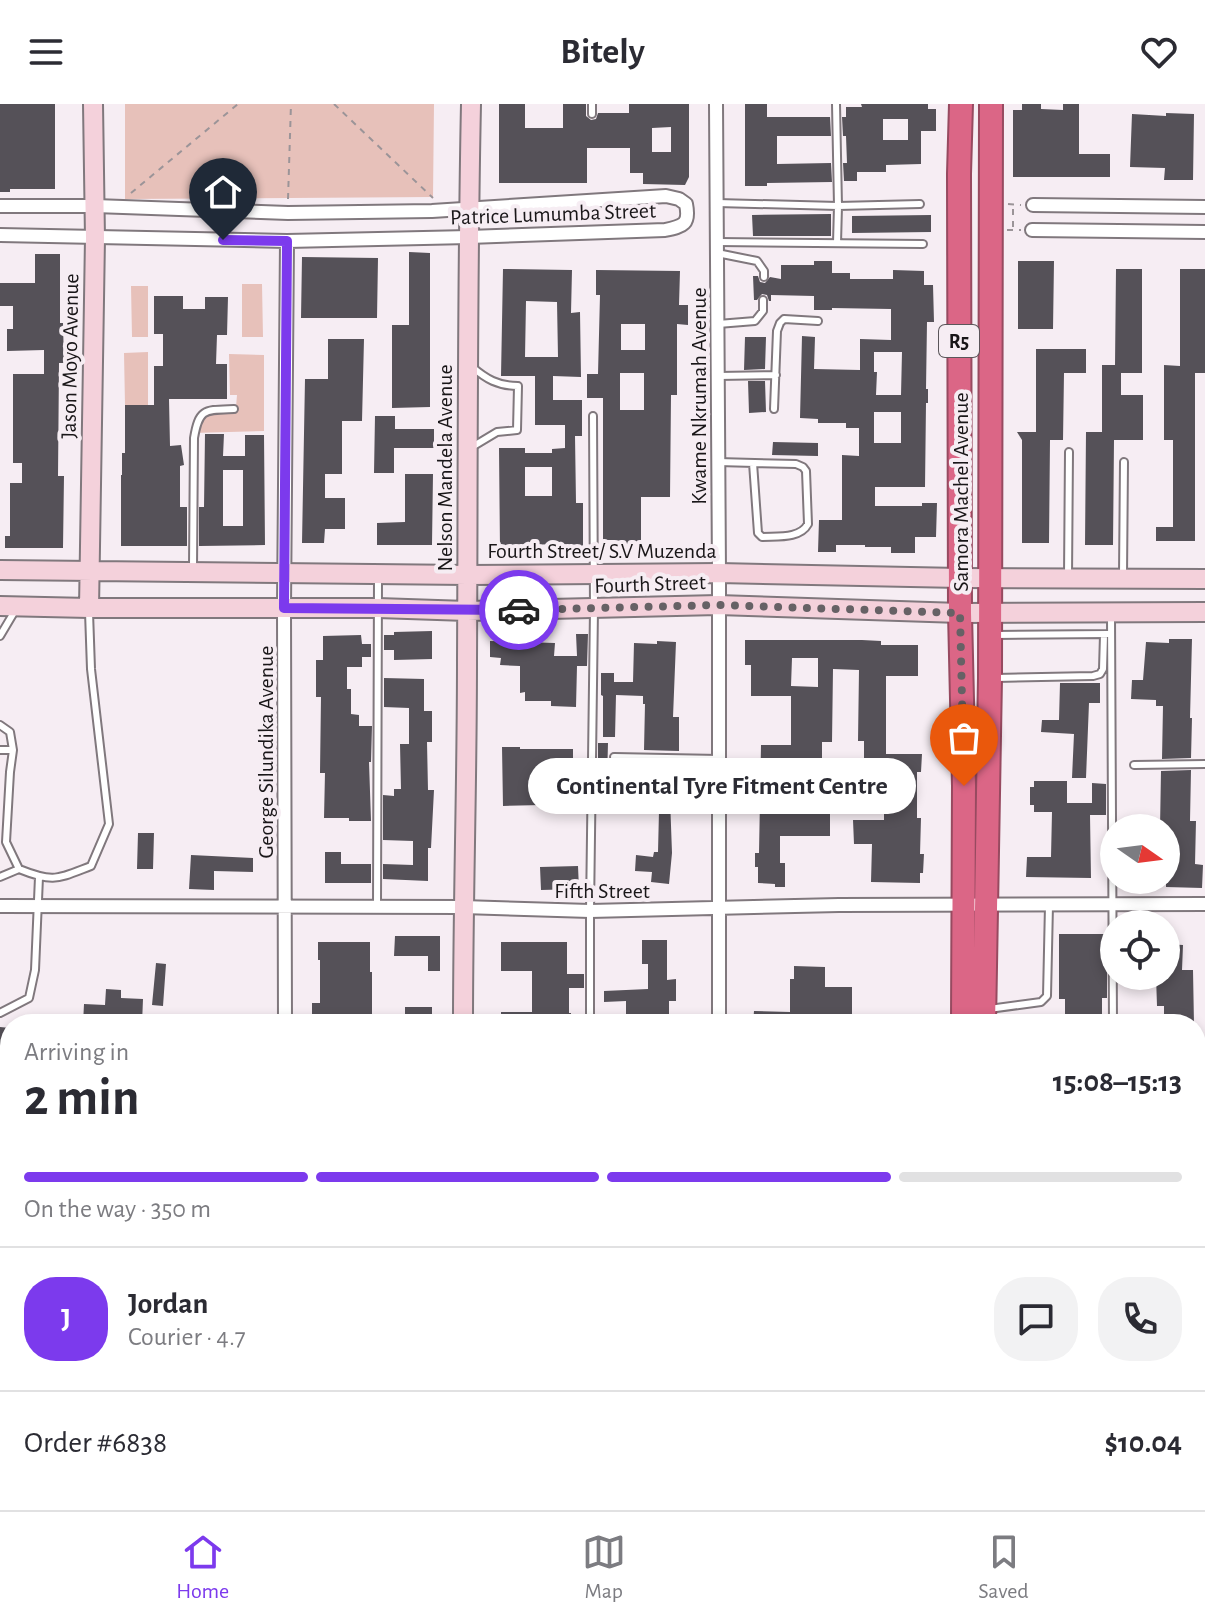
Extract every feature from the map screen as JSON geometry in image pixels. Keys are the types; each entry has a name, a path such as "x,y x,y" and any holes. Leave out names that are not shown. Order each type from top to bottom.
{"highway":[{"name":"Samora Machel Avenue","path":"961,104 963,1014"},
{"name":"Samora Machel Avenue","path":"984,1014 991,578 1002,231 991,104"}],"main road":[{"name":"Jason Moyo Avenue","path":"89,608 95,238 93,104"},
{"name":"Nelson Mandela Avenue","path":"463,1014 471,104"},
{"name":"Fourth Street/ S.V Muzenda","path":"0,570 1205,579"},
{"name":"Fourth Street","path":"9,606 467,611 718,605 960,613 991,624 1060,612 1205,612"}],"street":[{"name":"Kwame Nkrumah Avenue","path":"716,104 719,1014"},
{"name":"Patrice Lumumba Street","path":"0,206 288,213 432,211 666,196 686,204 688,212 683,225 665,230 469,237 287,241 0,235"},
{"path":"1033,205 1205,207"},
{"path":"1107,205 1108,230"},
{"path":"1032,230 1205,232"},
{"name":"George Silundika Avenue","path":"285,1014 287,241"},
{"name":"Fifth Street","path":"0,906 463,907 590,911 839,905 1205,904"}],"lane":[{"path":"592,104 592,114"},
{"path":"836,104 837,243"},
{"path":"717,203 838,206 920,204"},
{"path":"717,248 837,243 923,244"},
{"path":"717,248 757,261 764,271 764,277"},
{"path":"717,324 755,321 763,311 763,300"},
{"path":"774,409 777,331 780,323 784,319 818,321"},
{"path":"468,364 487,379 507,386 518,386 517,430 497,432 468,449"},
{"path":"718,376 776,375"},
{"path":"193,572 194,438 197,420 209,410 234,409"},
{"path":"590,1014 593,416"},
{"path":"1068,579 1069,452"},
{"path":"718,462 796,464 803,467 806,471 808,524 804,531 762,537 758,533 753,463"},
{"path":"1123,579 1124,462"},
{"path":"377,907 378,574"},
{"path":"0,636 9,606"},
{"path":"0,725 10,732 13,750 4,801 3,842 19,869 39,877 57,879 91,866 109,824 91,669 89,608"},
{"path":"1060,612 1060,634"},
{"path":"990,678 1100,674 1111,612"},
{"path":"991,624 1060,634 1108,634"},
{"path":"1108,634 1113,1014"},
{"path":"0,750 13,750"},
{"path":"614,757 719,759"},
{"path":"1134,765 1205,764"},
{"path":"0,772 10,772"},
{"path":"0,877 19,869"},
{"path":"0,1013 29,998 35,970 39,877"},
{"path":"995,1014 1041,1002 1047,996 1049,905"}],"path":[{"path":"125,207 125,199 238,104"},
{"path":"288,213 291,104"},
{"path":"334,104 433,197 432,211"},
{"path":"1032,230 1002,231 1002,204 1033,205"}],"shaded area":[{"path":"125,104 434,104 433,197 125,199"},
{"path":"242,284 262,284 263,337 242,337"},
{"path":"131,286 148,286 148,337 132,337"},
{"path":"148,352 148,405 125,405 124,353"},
{"path":"229,354 264,355 264,431 192,433 194,420 203,409 236,407 237,395 230,395"}],"building":[{"path":"0,104 55,104 55,189 10,189 10,192 0,192"},
{"path":"499,104 525,104 525,128 563,128 563,104 586,104 586,116 591,120 596,119 598,113 629,113 629,104 689,104 689,177 685,185 643,184 643,173 630,173 630,148 587,148 587,183 499,183","holes":["671,127 671,152 652,152 652,128"]},
{"path":"745,104 767,104 767,117 830,117 831,136 777,136 777,164 831,163 832,182 745,186"},
{"path":"861,104 928,104 928,109 936,109 936,131 921,131 921,164 886,165 886,172 857,172 857,181 844,181 843,163 847,163 842,117 846,117 846,107 862,107","holes":["883,119 908,119 908,140 883,140"]},
{"path":"1022,104 1041,104 1041,109 1063,110 1063,104 1079,104 1079,154 1110,154 1110,177 1013,177 1013,110 1022,110"},
{"path":"1166,113 1194,114 1193,180 1164,180 1165,168 1130,167 1132,114 1166,116"},
{"path":"831,214 831,236 753,236 752,215"},
{"path":"931,215 931,232 852,233 852,216"},
{"path":"409,252 430,253 430,407 392,408 392,325 409,325"},
{"path":"35,254 60,254 60,323 63,323 64,363 59,363 58,476 64,476 63,548 5,548 5,536 10,536 10,483 22,483 22,463 13,463 13,374 44,374 44,350 7,351 7,329 13,329 13,306 0,306 0,283 35,283"},
{"path":"302,257 378,258 377,318 301,318"},
{"path":"814,261 832,261 832,273 850,273 850,279 893,279 893,270 924,271 924,285 933,285 934,322 927,322 925,487 875,487 875,506 937,503 936,537 915,537 915,553 891,553 891,547 865,545 836,545 836,552 818,552 819,520 842,520 842,455 859,456 859,428 846,428 846,423 818,423 818,419 800,418 802,336 815,337 814,369 860,370 860,339 891,340 891,309 814,310 814,296 771,295 769,301 767,295 762,294 754,300 753,276 758,276 760,282 765,283 770,277 781,279 781,265 814,265","holes":["874,352 902,352 901,395 876,395","874,412 901,412 901,443 874,443"]},
{"path":"1018,261 1054,261 1053,329 1018,329"},
{"path":"503,269 572,270 571,313 580,312 581,377 553,376 553,400 582,400 582,436 575,436 576,503 583,503 583,552 558,552 558,544 525,545 525,550 500,550 499,448 525,448 525,453 552,453 552,449 565,448 565,425 535,425 535,376 501,376","holes":["526,301 557,302 558,357 525,357","525,467 552,467 552,496 525,496"]},
{"path":"1116,269 1142,269 1142,373 1121,373 1121,395 1143,395 1143,440 1114,440 1113,545 1085,545 1086,432 1102,432 1102,365 1115,365"},
{"path":"1180,269 1205,269 1205,373 1195,373 1195,541 1156,541 1156,527 1173,527 1173,440 1164,440 1164,365 1180,366"},
{"path":"596,270 680,271 679,305 688,305 688,325 677,324 677,395 671,395 670,497 641,497 641,546 615,546 615,540 603,540 603,398 587,398 587,374 598,374 600,295 596,295","holes":["621,324 645,324 645,350 621,350","620,373 644,373 644,410 620,410"]},
{"path":"154,296 183,296 183,309 205,309 205,297 228,297 227,335 217,335 216,364 227,364 227,399 169,399 170,446 181,445 184,465 180,466 180,507 187,507 187,546 121,546 125,405 154,405 154,366 163,366 163,334 154,334"},
{"path":"745,337 766,337 765,369 744,370"},
{"path":"328,339 364,339 362,421 342,421 342,474 325,474 325,498 345,498 345,529 325,529 324,543 302,543 305,379 328,379"},
{"path":"1036,349 1086,349 1086,373 1064,373 1063,440 1050,440 1049,543 1022,543 1022,440 1017,432 1036,432"},
{"path":"748,381 765,381 766,412 749,413"},
{"path":"375,416 395,416 395,429 434,429 434,448 394,448 394,473 374,473"},
{"path":"205,434 224,434 223,456 245,456 245,435 264,435 265,545 199,546 199,507 204,507","holes":["223,470 243,470 243,526 223,526"]},
{"path":"773,442 818,443 818,456 772,455"},
{"path":"405,474 433,474 432,545 377,545 377,523 405,522"},
{"path":"432,631 432,659 394,660 394,650 384,650 384,635"},
{"path":"576,634 588,634 587,666 577,666 576,707 551,706 551,701 525,701 525,692 520,693 520,666 500,665 501,658 490,657 490,641 555,643 554,656 577,656"},
{"path":"361,635 362,644 371,644 371,657 362,657 362,667 347,667 347,689 351,689 351,714 359,715 359,726 372,726 369,762 371,821 324,818 325,773 320,773 321,697 316,697 316,660 323,660 323,636"},
{"path":"1169,639 1192,639 1191,758 1162,759 1163,706 1156,706 1156,700 1131,699 1132,680 1143,680 1146,642 1169,643"},
{"path":"745,640 862,640 881,641 881,645 918,645 918,676 886,676 886,754 922,754 921,772 917,772 920,854 924,854 920,883 871,882 872,844 854,844 853,820 884,820 884,772 864,771 864,741 858,741 859,670 833,669 832,742 822,742 822,766 826,767 826,777 790,776 790,803 818,803 818,780 835,781 835,807 830,807 830,836 780,836 780,863 785,863 785,887 758,883 755,853 759,853 761,745 791,745 791,696 751,696 751,665 745,665","holes":["792,658 818,658 818,687 791,686"]},
{"path":"657,641 676,642 673,717 679,717 679,751 644,750 643,696 616,695 615,737 603,737 601,673 614,673 614,682 633,682 634,643 657,644"},
{"path":"384,678 424,679 424,711 432,711 432,742 427,742 428,790 434,790 428,881 383,879 383,864 413,865 413,841 383,840 383,795 394,796 394,789 401,789 400,744 409,744 409,708 384,707"},
{"path":"1060,683 1100,683 1100,703 1089,703 1086,778 1072,778 1074,734 1041,732 1042,720 1059,720"},
{"path":"598,743 608,743 607,780 598,779"},
{"path":"502,747 573,749 573,767 542,767 542,788 558,788 558,803 503,806"},
{"path":"1191,770 1190,821 1196,821 1195,864 1203,865 1202,888 1180,887 1180,814 1160,814 1161,771"},
{"path":"620,781 645,781 645,791 660,791 659,798 670,798 672,853 669,884 651,882 652,872 635,871 636,855 653,857 654,852 658,852 659,811 652,811 652,805 619,804"},
{"path":"1034,781 1067,781 1067,803 1092,803 1092,783 1106,784 1106,814 1090,815 1091,878 1026,877 1027,857 1051,857 1052,812 1034,812 1034,805 1030,805 1030,787 1034,787"},
{"path":"138,833 154,833 153,869 137,869"},
{"path":"325,852 341,852 341,864 371,864 371,883 325,883"},
{"path":"191,855 253,858 253,872 214,871 214,890 189,889"},
{"path":"578,866 579,889 541,890 540,867"},
{"path":"1059,934 1100,934 1100,990 1107,990 1107,998 1102,998 1102,1014 1065,1014 1065,999 1059,999"},
{"path":"395,936 440,936 440,971 428,971 428,956 394,956"},
{"path":"642,940 667,940 667,980 676,979 676,1001 669,1001 669,1014 626,1014 626,1001 604,1002 604,991 648,989 648,964 642,964"},
{"path":"318,942 370,942 372,1014 312,1014 312,1003 320,1003"},
{"path":"501,942 567,942 567,974 584,974 584,988 569,988 571,1014 501,1014 532,1012 532,971 501,971"},
{"path":"1180,945 1183,945 1182,970 1193,970 1194,1014 1164,1014 1164,1006 1157,1006 1156,990 1180,990"},
{"path":"156,963 166,964 163,1006 152,1005"},
{"path":"794,966 825,967 825,987 852,987 852,1014 754,1014 754,1011 790,1012 790,979 794,979"},
{"path":"106,989 121,990 121,998 143,999 142,1014 84,1014 84,1004 105,1005"},
{"path":"405,1007 432,1007 432,1014 405,1014"}],"way so far":[{"path":"519,610 718,605 960,613 964,786"}],"place":[{"name":"Continental Tyre Fitment Centre","path":"964,786"}],"route":[{"path":"223,240 287,241 284,608 519,610"}]}
